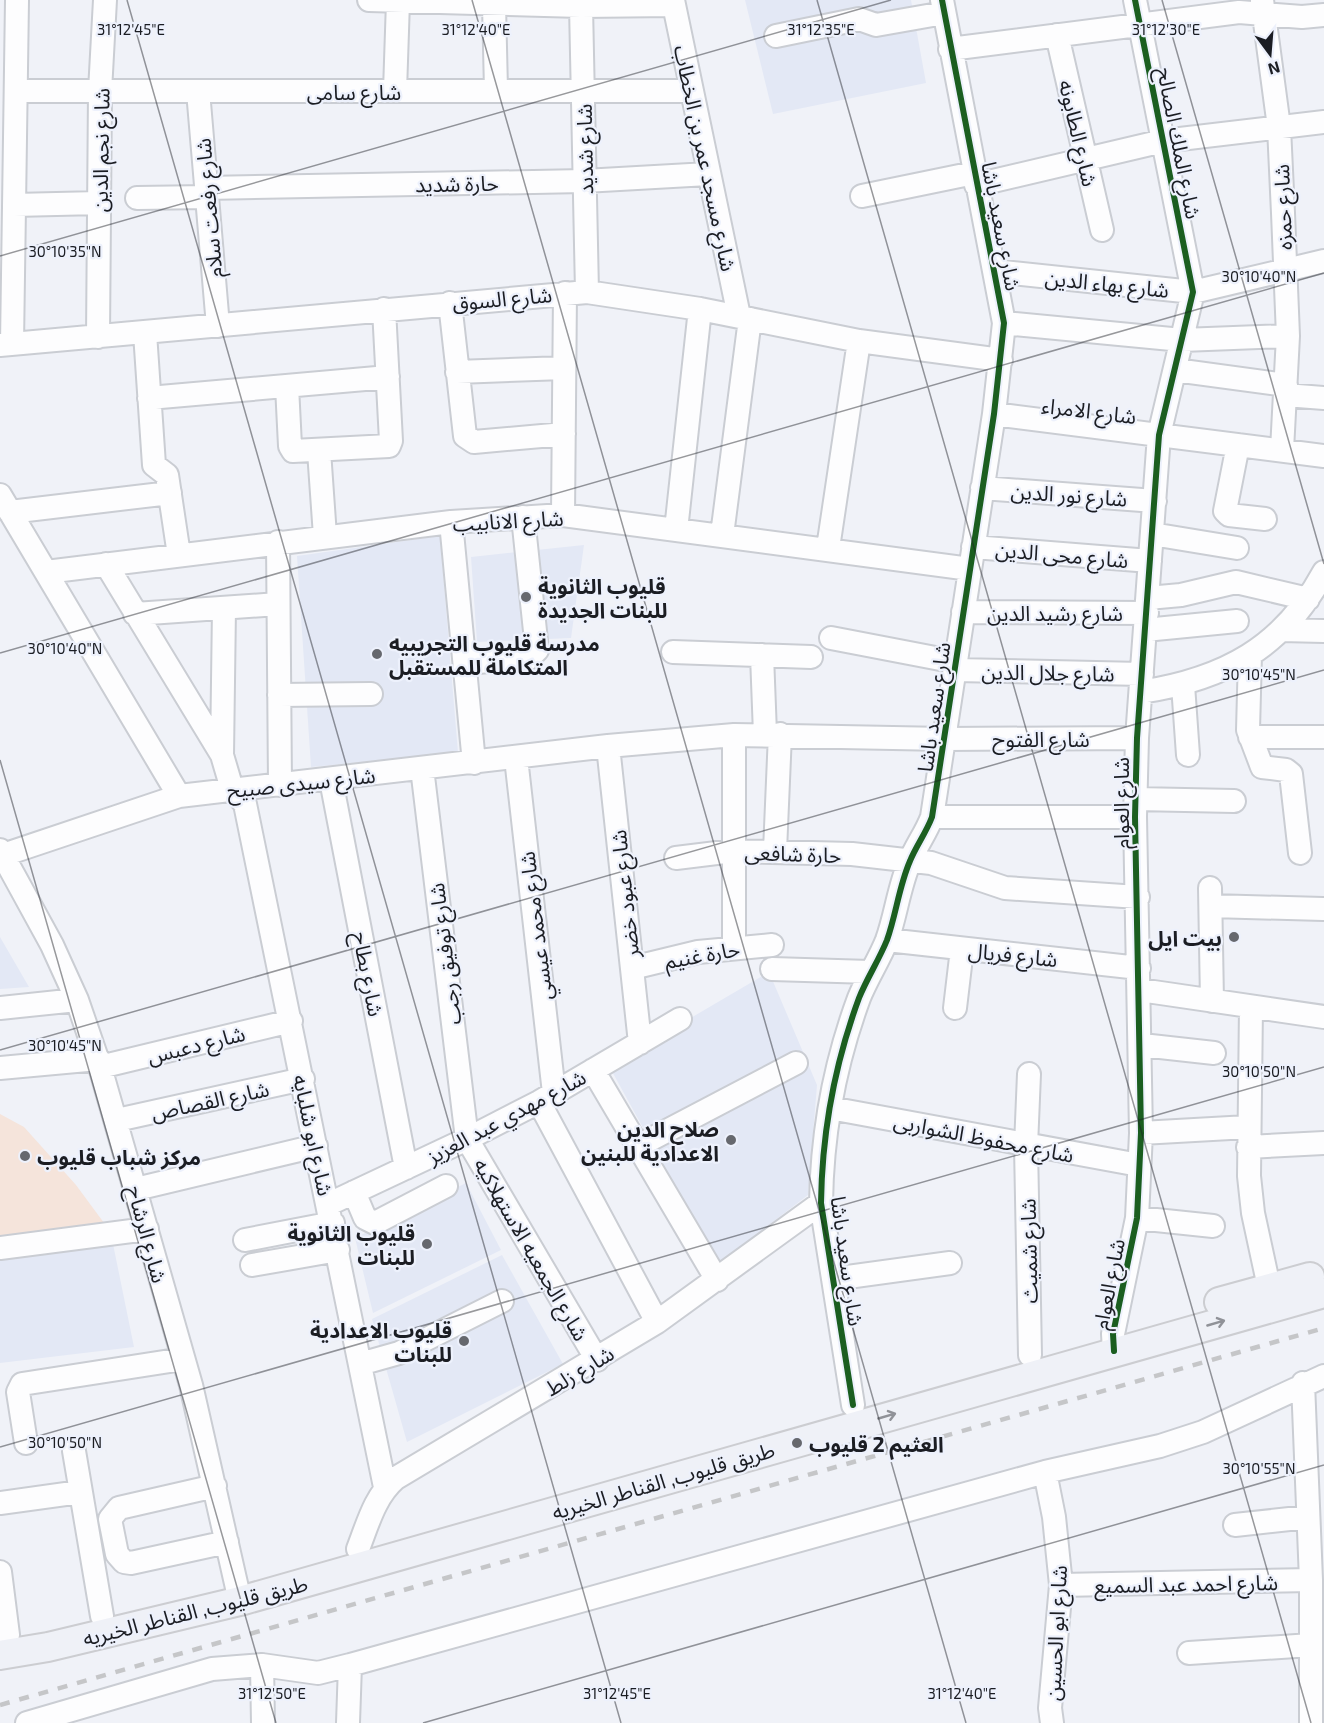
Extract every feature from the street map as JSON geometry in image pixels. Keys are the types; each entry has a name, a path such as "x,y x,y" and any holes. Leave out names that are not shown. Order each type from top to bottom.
{"main road":[{"name":"طريق قليوب, القناطر الخيريه","path":"3,1642 102,1616 238,1591 358,1549 1030,1355 1113,1343 1269,1287 1324,1274"},
{"name":"طريق قليوب, القناطر الخيريه","path":"3,1642 48,1647 1113,1343 1324,1293"}],"street":[{"path":"6,344 14,205 17,0"},
{"name":"شارع نجم الدين","path":"98,337 100,91 105,0"},
{"path":"369,0 581,6 674,3"},
{"name":"شارع الملك الصالح","path":"1135,0 1193,292"},
{"path":"395,91 404,1"},
{"name":"شارع مسجد عمر بن الخطاب","path":"674,3 708,174 745,318 722,535"},
{"path":"494,5 496,90"},
{"name":"شارع شديد","path":"563,515 564,368 576,292 584,181 581,6"},
{"path":"950,49 1239,12 1263,6 1302,17 1324,15"},
{"name":"شارع حمزه","path":"1263,6 1279,127 1288,336 1282,450"},
{"path":"776,36 859,19 876,25 943,7"},
{"name":"شارع سعيد باشا","path":"854,1405 821,1203 830,1108 842,1050 870,972 887,940 910,860 926,834 932,817 994,414 1004,323 943,7"},
{"name":"شارع الطابونه","path":"1057,35 1102,230"},
{"name":"شارع رفعت سلام","path":"198,91 218,326"},
{"name":"شارع سامى","path":"16,92 692,91"},
{"path":"862,196 1085,159 1163,141 1324,122"},
{"name":"حارة شديد","path":"137,198 207,193 584,181 708,174"},
{"path":"14,205 99,203"},
{"name":"شارع بهاء الدين","path":"994,271 1193,292 1324,261"},
{"name":"شارع السوق","path":"6,344 576,292 700,309 859,340 1001,360"},
{"name":"شارع العوام","path":"1113,1343 1137,1218 1142,1133 1136,808 1137,738 1152,534 1160,435 1193,292"},
{"path":"450,303 464,433 468,439 474,442 564,434"},
{"path":"287,386 291,448 295,452 386,447 390,444 384,309"},
{"path":"676,530 700,309"},
{"path":"1004,323 1182,340 1288,336"},
{"path":"145,333 154,465 167,475 179,555"},
{"path":"828,548 859,340"},
{"path":"457,372 564,368"},
{"path":"1175,370 1324,398"},
{"path":"149,398 388,377"},
{"name":"شارع الامراء","path":"994,414 1324,456"},
{"path":"1239,445 1225,511 1229,515 1265,519"},
{"path":"319,451 325,536"},
{"name":"شارع نور الدين","path":"982,488 1155,501"},
{"path":"170,493 5,503 179,796"},
{"name":"شارع الانابيب","path":"46,572 451,522 563,515 828,548 972,558"},
{"path":"465,663 529,658 537,650 523,517"},
{"path":"451,522 474,763"},
{"path":"1152,534 1237,548"},
{"path":"278,542 280,785"},
{"name":"شارع محى الدين","path":"972,558 1150,561"},
{"path":"106,564 222,755"},
{"name":"شارع جلال الدين","path":"831,638 955,666 1183,685 1229,668 1250,655 1281,630 1308,599 1324,573"},
{"path":"1146,614 1181,595 1236,582 1308,599"},
{"path":"135,614 278,604"},
{"path":"222,755 224,608"},
{"name":"شارع رشيد الدين","path":"963,612 1146,614"},
{"path":"1146,614 1237,621"},
{"path":"1281,630 1324,631"},
{"path":"673,652 811,657"},
{"path":"762,655 773,734 776,851"},
{"path":"1250,655 1250,737 1258,750 1262,767 1286,770 1291,774 1300,853"},
{"path":"1183,685 1188,755"},
{"path":"279,695 371,694"},
{"name":"شارع سيدى صبيح","path":"2,853 179,796 608,746 734,735 773,734"},
{"name":"شارع الفتوح","path":"773,734 945,739 1137,738"},
{"path":"734,735 734,947"},
{"path":"1250,737 1324,737"},
{"name":"شارع عبود خضر","path":"608,746 640,1043"},
{"name":"شارع ابو شلبايه","path":"222,755 232,789 244,804 331,1213 385,1487"},
{"name":"شارع محمد عيسي","path":"516,758 547,1097"},
{"name":"شارع توفيق رجب","path":"422,768 467,1139"},
{"name":"شارع بطاح","path":"331,780 406,1167"},
{"path":"932,817 1136,808 1234,801"},
{"name":"حارة شافعى","path":"676,858 733,851 776,851 910,860 932,863 1005,888 1138,897"},
{"name":"شارع الرشاح","path":"2,853 52,945 77,1000 99,1063 183,1359 215,1486 238,1591"},
{"path":"1212,1001 1211,897 1323,909"},
{"name":"شارع فريال","path":"887,940 1139,968"},
{"name":"حارة غنيم","path":"632,968 734,947 772,945"},
{"path":"955,1008 962,949"},
{"path":"771,969 870,972"},
{"path":"1140,990 1324,1017"},
{"path":"0,1008 77,1000"},
{"path":"1251,1007 1248,1137 1253,1213 1269,1287"},
{"name":"شارع مهدي عبد العزيز","path":"245,1240 331,1213 354,1192 467,1139 547,1097 680,1019"},
{"name":"شارع دعبس","path":"0,1068 99,1063 291,1021"},
{"path":"1142,1045 1214,1053"},
{"path":"638,1146 796,1063"},
{"path":"593,1070 717,1280"},
{"name":"شارع شميث","path":"1029,1074 1026,1146 1030,1355"},
{"name":"شارع القصاص","path":"117,1120 303,1079"},
{"path":"547,1097 657,1322"},
{"name":"شارع محفوظ الشواربى","path":"830,1108 1026,1146 1139,1165"},
{"path":"1142,1133 1248,1137 1324,1143"},
{"name":"شارع الجمعيه الاستهلاكيه","path":"467,1139 597,1360"},
{"path":"136,1189 316,1146"},
{"path":"354,1192 365,1218 375,1223 446,1185"},
{"name":"شارع زلط","path":"358,1549 385,1487 409,1468 597,1360 657,1322 821,1203"},
{"path":"1137,1218 1213,1226"},
{"path":"0,1248 147,1229"},
{"path":"252,1265 338,1250"},
{"path":"833,1279 950,1263"},
{"path":"360,1364 399,1353 502,1300"},
{"path":"26,1443 18,1392 21,1384 183,1359"},
{"path":"27,1723 212,1669 262,1665 318,1673 350,1665 1045,1473 1160,1446 1203,1432 1314,1379 1308,1517 1311,1580 1311,1723"},
{"path":"74,1451 102,1616"},
{"name":"شارع ابو الحسين","path":"1045,1473 1054,1517 1061,1585 1050,1708 1052,1723"},
{"path":"215,1486 119,1508 110,1519 117,1554 124,1562 131,1563 227,1542"},
{"path":"0,1503 81,1492"},
{"path":"1235,1525 1308,1517"},
{"path":"0,1572 3,1642"},
{"name":"شارع احمد عبد السميع","path":"1061,1585 1311,1580"},
{"path":"1189,1653 1311,1645"},
{"path":"262,1665 263,1723"},
{"path":"348,1723 350,1665"}],"shaded area":[{"path":"745,0 911,0 926,83 773,114"},
{"name":"مدرسة قليوب التجريبيه المتكاملة للمستقبل","path":"440,536 458,753 311,767 297,556"},
{"name":"قليوب الثانوية للبنات الجديدة","path":"584,545 571,638 477,642 471,557"},
{"path":"0,937 29,987 0,989"},
{"name":"صلاح الدين الاعدادية للبنين","path":"769,972 817,1085 808,1195 718,1264 609,1066"},
{"name":"مركز شباب قليوب","path":"0,1114 24,1127 76,1185 107,1227 0,1238"},
{"name":"قليوب الثانوية للبنات","path":"466,1183 501,1250 373,1313 355,1238"},
{"path":"113,1244 134,1347 0,1363 0,1258"},
{"name":"قليوب الاعدادية للبنات","path":"502,1255 563,1364 407,1442 372,1319"}],"railway":[{"path":"0,1705 1324,1328"}],"cycle path":[{"path":"853,1405 821,1203 827,1125 837,1073 851,1023 862,991 887,940 910,861 932,817 994,414 1004,323 942,0"},
{"path":"1114,1351 1113,1334 1137,1218 1141,1133 1135,817 1137,738 1159,435 1193,292 1135,0"}],"place":[{"name":"قليوب الثانوية للبنات الجديدة","path":"526,597"},
{"name":"مدرسة قليوب التجريبيه المتكاملة للمستقبل","path":"377,654"},
{"name":"بيت ايل","path":"1234,937"},
{"name":"صلاح الدين الاعدادية للبنين","path":"731,1140"},
{"name":"مركز شباب قليوب","path":"25,1156"},
{"name":"قليوب الثانوية للبنات","path":"427,1244"},
{"name":"قليوب الاعدادية للبنات","path":"464,1341"},
{"name":"العثيم 2 قليوب","path":"797,1443"}]}
